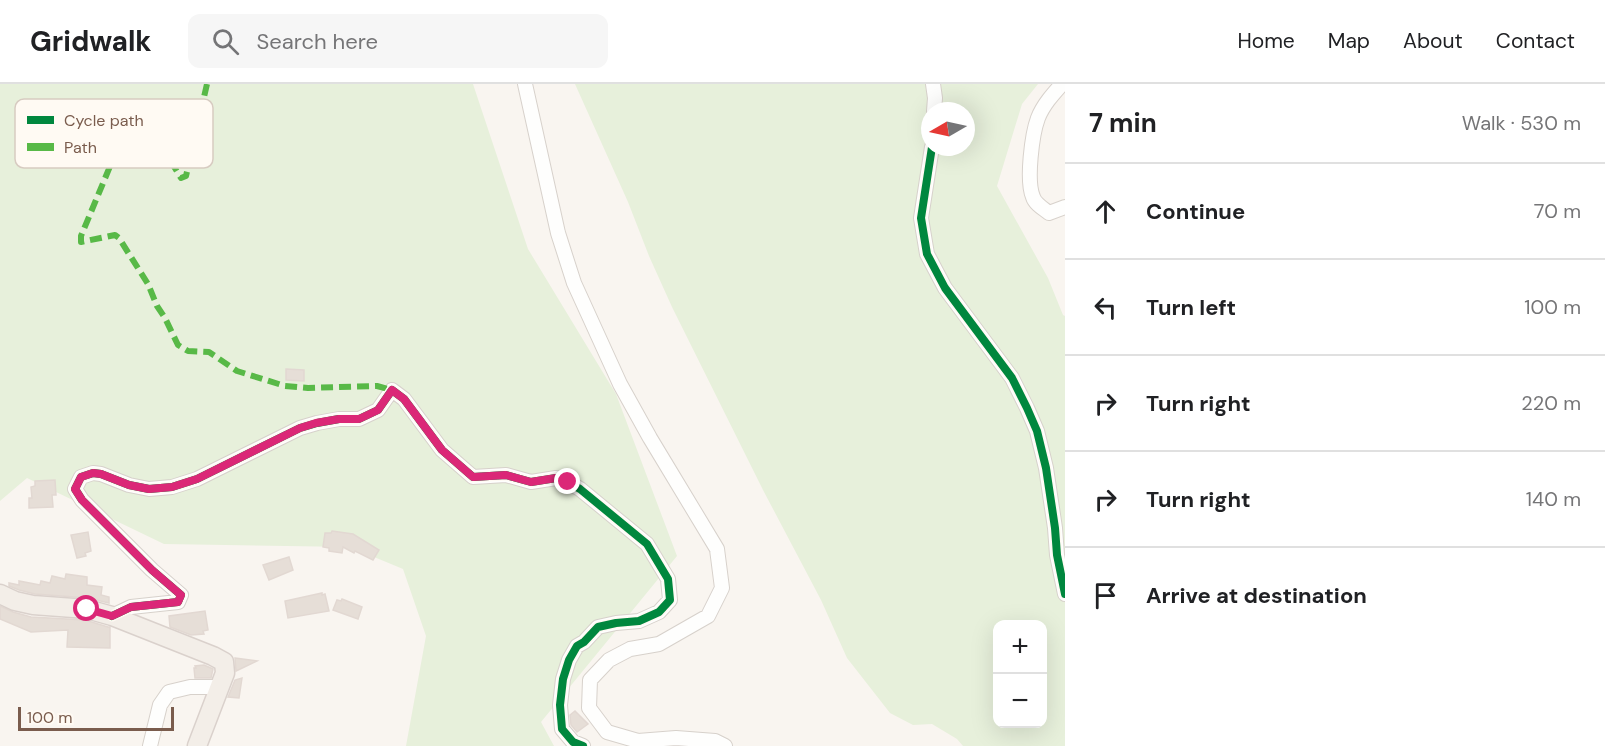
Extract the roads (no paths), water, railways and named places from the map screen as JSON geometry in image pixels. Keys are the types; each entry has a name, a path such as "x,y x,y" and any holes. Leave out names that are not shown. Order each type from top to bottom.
{"main road":[{"path":"0,594 15,601 33,605 87,609 112,616 224,662 225,674 197,746"}],"street":[{"path":"525,84 558,233 574,283 620,384 655,448 717,549 722,588 708,616 659,644 630,649 609,660 590,680 589,708 606,732 638,741 676,738 715,741 725,746"},
{"path":"933,84 935,102"},
{"path":"1062,84 1038,118 1029,177 1033,197 1039,205 1049,213 1065,207"},
{"path":"931,156 921,218 927,254 945,288 1012,378 1037,431 1046,468 1057,555 1065,594"},
{"path":"112,616 131,607 178,602 181,595 152,570 82,500 75,489 81,477 93,473 149,489 172,487 197,479 300,428 339,419 359,419 378,410 392,390 404,399 442,450 473,477 506,475 531,482 556,478 568,482 580,489 646,544 668,579 670,600 659,612 639,621 598,627 577,646 569,660 563,679 560,705 562,729 573,742 583,746"},
{"path":"150,746 160,705 169,692 190,687 220,687"}]}
